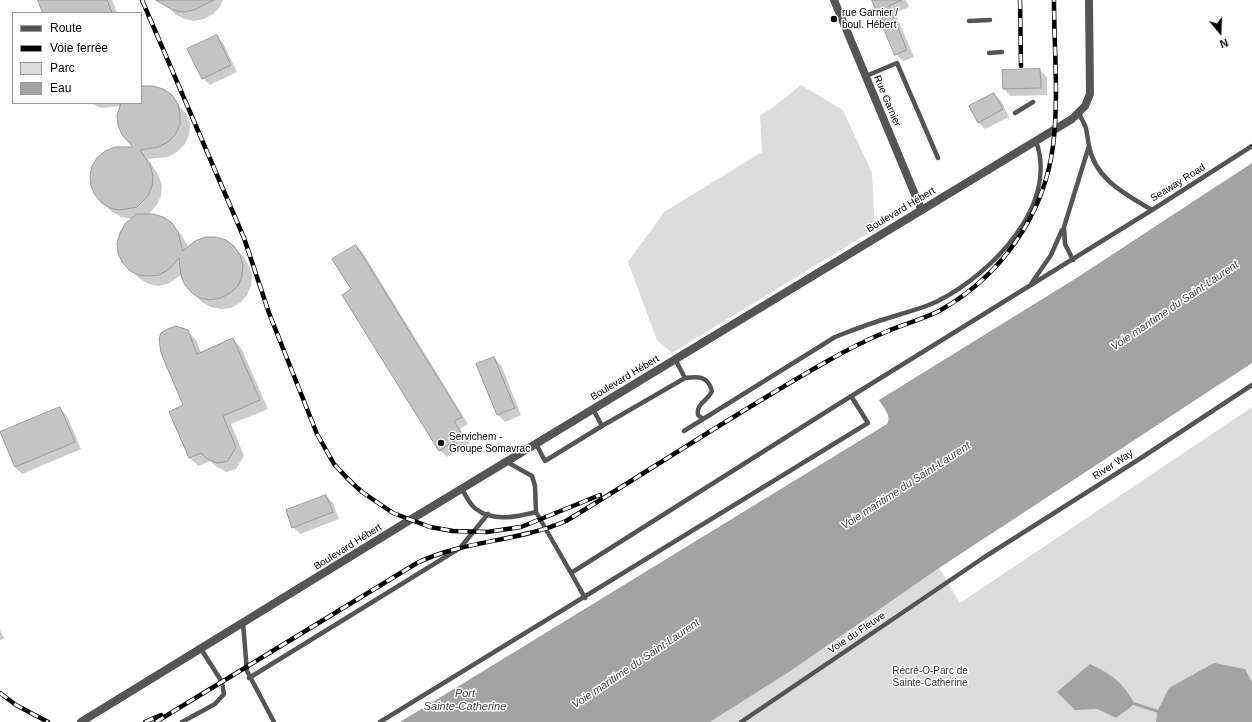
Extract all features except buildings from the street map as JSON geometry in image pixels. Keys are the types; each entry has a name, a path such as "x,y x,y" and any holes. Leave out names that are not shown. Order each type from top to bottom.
{"street":[{"name":"Rue Garnier","path":"834,0 921,210"},
{"name":"Boulevard Hébert","path":"81,722 592,409 1036,141 1079,113 1088,100 1091,90 1089,0"}],"lane":[{"path":"969,21 990,20"},
{"path":"989,53 1002,52"},
{"path":"866,76 898,63 938,158"},
{"path":"1015,113 1033,102"},
{"name":"Seaway Road","path":"1079,113 1086,128 1091,157 1102,176 1152,210 1252,146"},
{"path":"684,431 835,337 861,326 920,309 938,301 981,273 1000,255 1028,215 1038,189 1041,171 1040,153 1036,141"},
{"path":"1027,288 1051,255 1064,227 1089,146"},
{"path":"571,573 851,396 1152,210"},
{"path":"1064,227 1065,244 1073,260"},
{"path":"675,359 685,378"},
{"path":"536,444 544,461 685,378 698,376 706,380 712,391 710,396 699,405 697,410 698,415 703,419"},
{"name":"River Way","path":"983,558 1141,458 1252,385"},
{"path":"380,722 585,598 868,423 851,396"},
{"path":"592,409 602,426"},
{"path":"507,462 532,476 535,486 536,512 585,598"},
{"path":"462,489 476,510 488,514 504,517 516,517 536,512"},
{"path":"249,678 460,548 488,514"},
{"name":"Voie du Fleuve","path":"740,722 983,558"},
{"path":"243,623 245,662 249,678 274,722"},
{"path":"182,722 215,704 224,694 222,682 201,649"}],"green space":[{"path":"801,85 843,110 872,173 875,229 672,353 657,340 628,262 664,212 762,152 760,115 771,109"},
{"name":"Récré-O-Parc de Sainte-Catherine","path":"1252,407 1252,682 1245,669 1157,712 1156,722 710,722 792,670 939,568 960,603","holes":["1135,704 1116,718 1097,709"]}],"water":[{"path":"1252,163 1252,363 939,568 792,670 710,722 400,722 887,424 888,415 879,400 1078,277"},
{"path":"1214,663 1245,669 1252,682 1252,722 1156,722 1157,712 1169,688"},
{"path":"1090,664 1116,680 1126,690 1135,704 1116,718 1097,709 1075,710 1057,692"}],"waterway":[{"path":"1135,704 1160,712"}],"railway":[{"path":"142,0 244,238 269,313 317,434 334,464 362,492 393,513 430,527 453,531 487,532 521,527 600,495"},
{"path":"1020,0 1021,66"},
{"path":"156,722 417,563 435,555 472,545 529,533 566,521 759,401 824,363 894,328 927,317 939,311 961,297 981,281 1000,262 1016,242 1040,197 1048,172 1053,146 1056,110 1054,0"},
{"path":"0,693 16,705 48,722"},
{"path":"145,722 161,715"}],"place":[{"name":"rue Garnier / boul. Hébert","path":"834,19"},
{"name":"Servichem - Groupe Somavrac","path":"441,443"}],"water label":[{"name":"Voie maritime du Saint-Laurent","path":"1175,306"},
{"name":"Voie maritime du Saint-Laurent","path":"906,486"},
{"name":"Voie maritime du Saint-Laurent","path":"636,664"},
{"name":"Port Sainte-Catherine","path":"465,700"}]}
